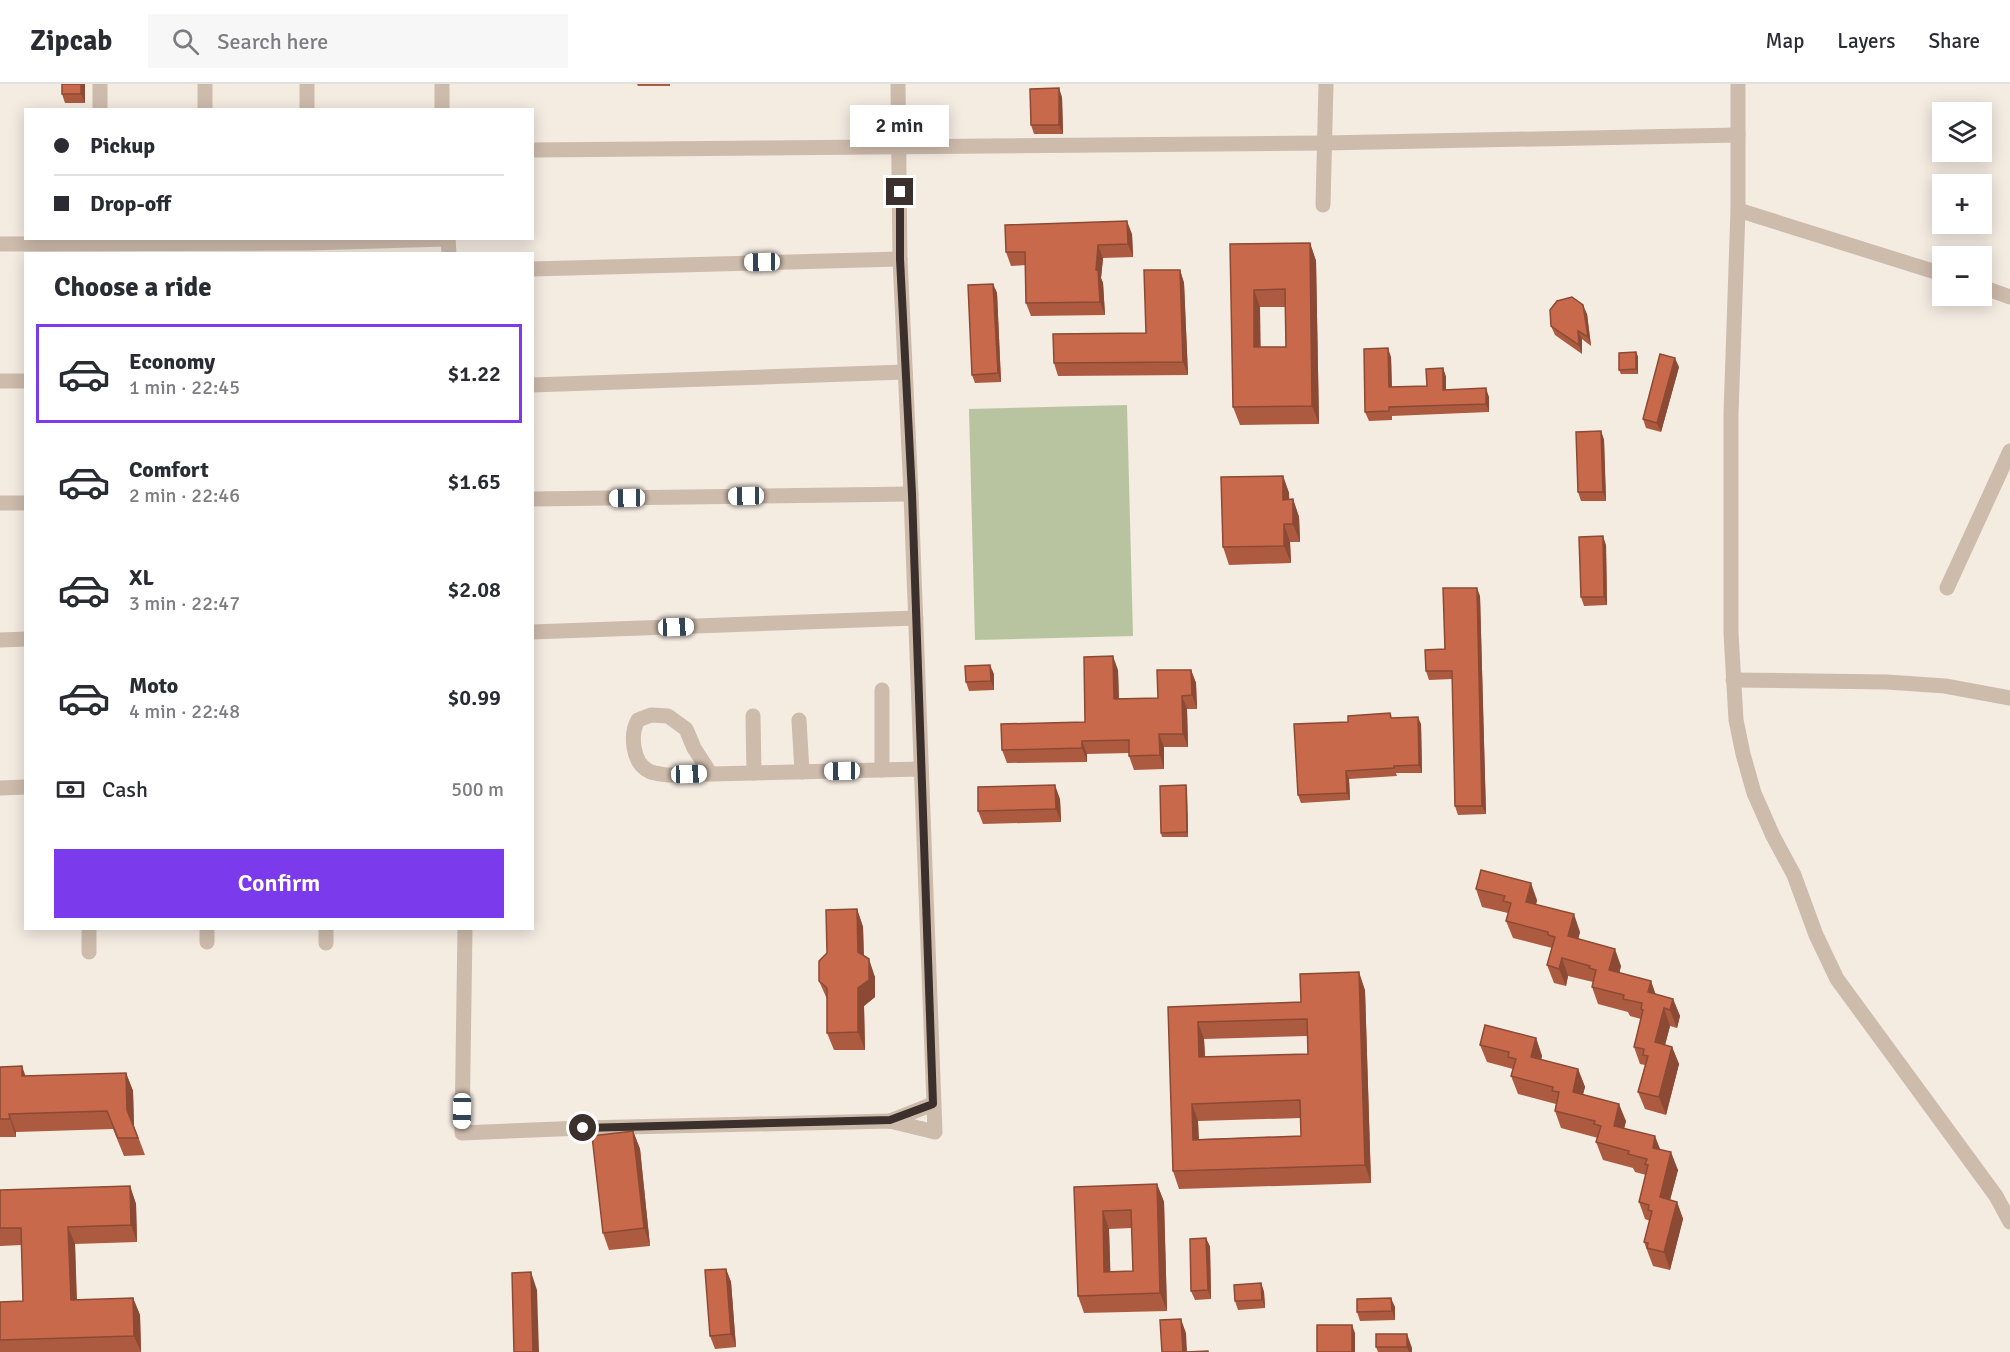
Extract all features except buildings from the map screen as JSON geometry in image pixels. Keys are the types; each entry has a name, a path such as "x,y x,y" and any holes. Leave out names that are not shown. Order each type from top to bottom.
{"street":[{"path":"100,84 100,108"},
{"path":"205,84 205,108"},
{"path":"307,84 307,108"},
{"path":"442,84 442,108"},
{"path":"465,930 462,1133 890,1120 935,1132 912,494 900,259 898,84"},
{"path":"1323,205 1326,84"},
{"path":"1738,84 1738,210 1731,414 1731,633 1736,720 1743,754 1754,793 1794,875 1816,935 1837,979 2003,1195 2010,1222"},
{"path":"534,150 1324,143 1738,135"},
{"path":"1738,210 1932,271"},
{"path":"0,243 378,240"},
{"path":"534,269 900,259"},
{"path":"1992,291 2010,297"},
{"path":"534,385 905,372"},
{"path":"0,381 24,381"},
{"path":"1947,588 2010,451"},
{"path":"534,499 912,494"},
{"path":"0,503 24,503"},
{"path":"534,632 916,618"},
{"path":"0,640 24,639"},
{"path":"1733,680 1887,682 1945,686 2010,698"},
{"path":"882,690 882,770"},
{"path":"710,773 694,748 686,729 668,716 651,715 638,720 633,729 633,746 639,761 648,771 668,775 921,769"},
{"path":"753,716 754,773"},
{"path":"799,720 802,772"},
{"path":"0,788 24,787"},
{"path":"89,930 89,952"},
{"path":"890,1120 933,1104"}],"green space":[{"path":"1127,405 1133,636 975,640 969,409"}],"route":[{"path":"583,1128 890,1120 933,1104 912,494 900,259 900,192"}]}
